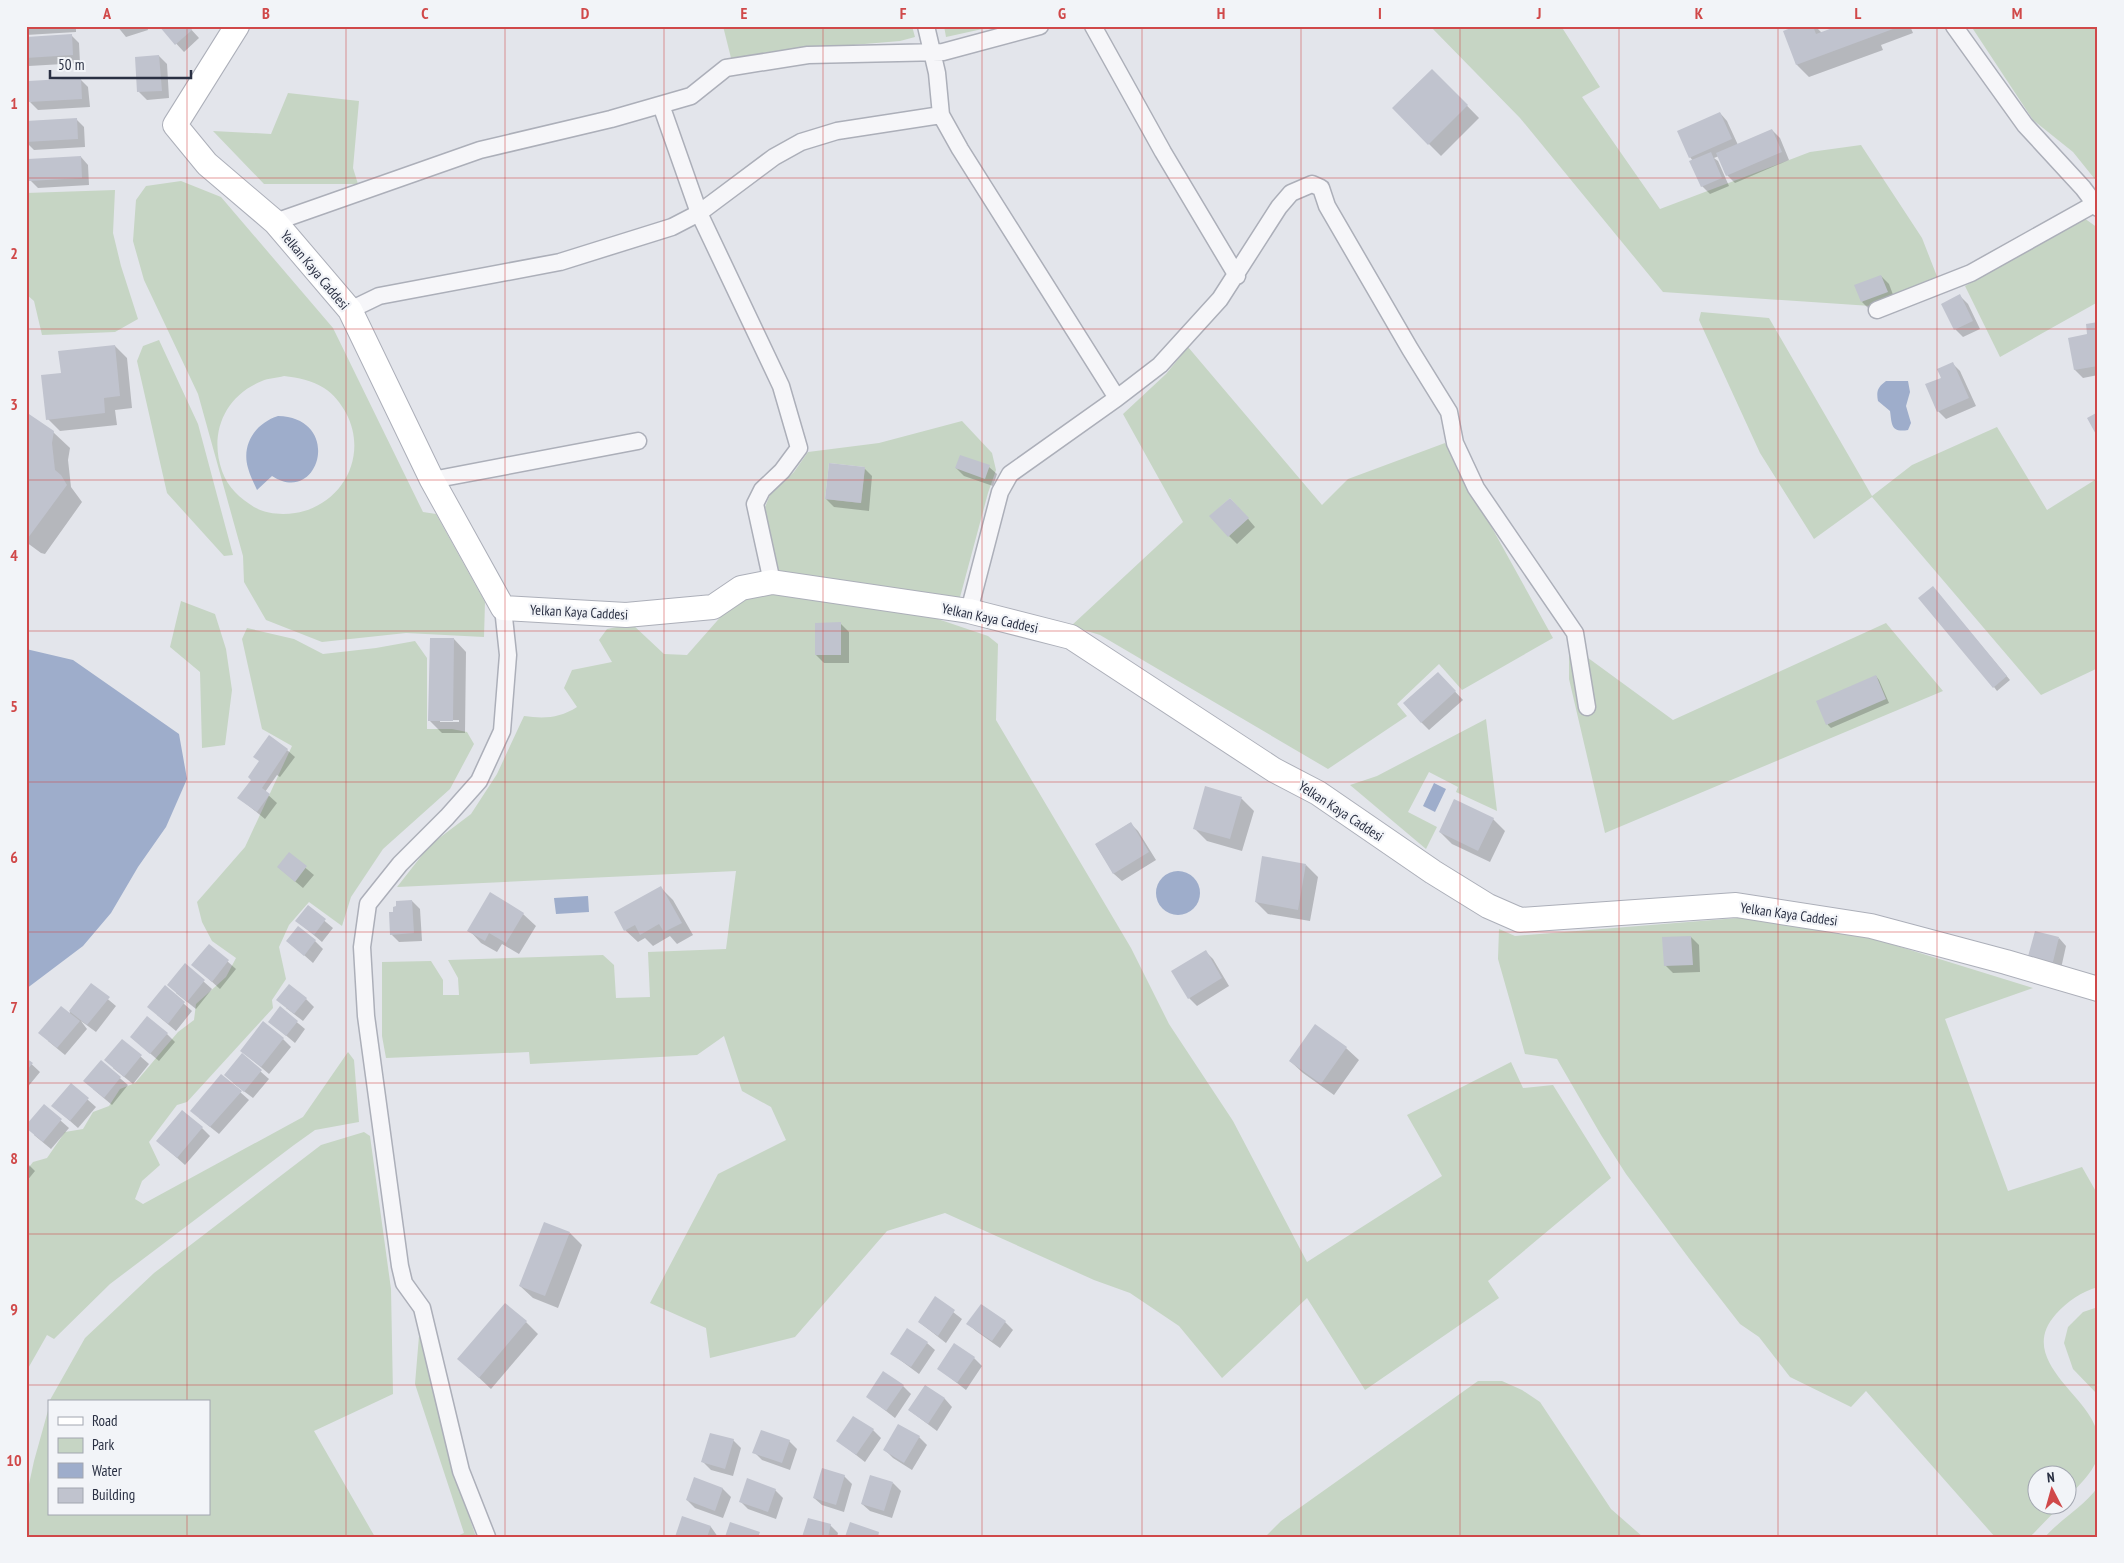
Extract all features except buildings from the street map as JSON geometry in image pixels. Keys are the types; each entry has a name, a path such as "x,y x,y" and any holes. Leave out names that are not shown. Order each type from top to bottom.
{"street":[{"name":"Yelkan Kaya Caddesi","path":"237,26 175,125 207,164 275,222 350,310 432,480 503,608 626,615 713,607 741,588 772,582 969,611 1071,637 1274,770 1318,793 1433,872 1488,906 1520,920 1736,905 1871,926 2098,989"},
{"path":"926,26 937,73 941,115 960,149 1117,398"},
{"path":"275,222 480,150 611,119 691,96 726,68 808,55 943,52 1040,26"},
{"path":"1093,26 1163,152 1237,276"},
{"path":"1877,310 1971,273 2097,205 2026,126 1954,26"},
{"path":"661,105 699,213 781,386 799,448 782,470 762,490 755,504 772,582"},
{"path":"350,310 379,296 560,262 672,227 699,213 768,162 801,142 837,131 941,115"},
{"path":"969,611 1000,492 1010,474 1160,365 1201,322 1237,276 1279,207 1291,194 1312,184 1321,188 1327,206 1449,412 1455,443 1476,488 1575,632 1587,707"},
{"path":"432,480 638,441"},
{"path":"487,1537 461,1471 422,1308 404,1282 400,1266 366,1016 362,947 368,904 400,864 447,817 478,781 502,731 508,655 503,608"}],"green space":[{"path":"723,26 912,26 915,37 900,41 770,52 731,58"},
{"path":"944,26 996,26 946,37"},
{"path":"1430,26 1561,26 1600,87 1582,97 1660,209 1810,152 1861,145 1922,238 1938,279 1871,306 1663,292 1520,118"},
{"path":"1971,26 2098,26 2098,183 2073,152 2033,120"},
{"path":"288,93 359,101 353,168 358,184 264,184 213,131 271,134"},
{"path":"181,181 221,197 333,328 423,512 436,514 485,602 484,637 406,633 322,642 266,620 244,582 243,556 198,394 144,280 133,241 136,200 146,186","holes":["284,376 305,380 328,390 346,413 352,429 354,446 352,462 347,477 338,490 312,508 285,514 264,511 254,507 239,496 231,487 222,471 217,443 223,418 229,406 238,396 264,380"]},
{"path":"115,190 113,233 121,266 138,319 115,332 42,335 34,301 26,294 26,193"},
{"path":"2084,218 2098,228 2098,302 2000,357 1965,286"},
{"path":"1701,312 1769,318 1872,496 1912,465 1997,427 2047,510 2098,478 2098,668 2041,695 1872,497 1814,539 1760,453 1699,320"},
{"path":"159,340 198,424 233,555 224,556 167,493 137,361 143,346"},
{"path":"1188,347 1322,505 1348,479 1445,443 1553,638 1462,690 1439,664 1397,704 1407,716 1328,769 1100,635 1071,626 1183,522 1123,414 1166,374","holes":["1230,498 1248,518 1210,516"]},
{"path":"962,421 992,453 996,470 959,601 778,576 765,507 770,495 794,472 808,452 879,443","holes":["829,463 865,467 861,503 825,499"]},
{"path":"778,590 926,615 988,636 998,644 996,720 1131,948 1169,1024 1233,1121 1307,1262 1442,1176 1407,1115 1511,1062 1523,1088 1553,1085 1611,1178 1488,1281 1499,1298 1365,1390 1307,1298 1222,1378 1179,1326 1130,1293 1094,1280 945,1213 887,1231 795,1337 710,1358 706,1328 650,1303 718,1174 786,1140 771,1107 742,1091 724,1036 697,1055 530,1064 529,1052 386,1058 382,1036 382,962 431,961 443,980 443,995 459,995 458,978 448,960 603,955 614,965 616,998 650,997 648,952 726,949 736,871 397,887 430,845 471,814 497,774 524,716 552,717 577,707 564,688 572,670 612,662 599,640 607,629 632,624 664,654 687,655 724,613 756,594"},
{"path":"181,601 215,614 226,649 232,690 225,745 202,748 200,672 170,647"},
{"path":"1886,623 1943,691 1605,833 1569,679 1569,644 1673,720"},
{"path":"247,628 294,639 323,654 415,641 427,658 427,729 452,729 467,732 474,744 450,789 383,849 351,897 342,926 309,902 289,925 279,947 286,979 272,1000 273,1008 187,1102 177,1105 149,1142 160,1165 142,1181 135,1199 143,1204 303,1117 348,1052 354,1060 359,1122 315,1130 294,1145 110,1284 54,1339 47,1335 26,1372 26,1171 33,1162 47,1158 65,1132 83,1129 93,1112 109,1106 120,1089 135,1083 178,1032 194,1020 196,1004 226,977 236,958 212,941 202,922 197,902 245,847 292,746 262,729 242,639"},
{"path":"1486,719 1497,811 1456,792 1458,787 1429,772 1408,812 1437,827 1426,849 1350,785 1377,776"},
{"path":"1750,917 1865,936 2033,988 1945,1019 2008,1191 2082,1167 2098,1195 2098,1287 2080,1294 2056,1314 2046,1329 2044,1343 2053,1369 2083,1406 2093,1422 2097,1436 2097,1458 2095,1465 2076,1489 2076,1466 2026,1466 2026,1516 2050,1516 2030,1537 1995,1537 1866,1391 1851,1407 1790,1377 1759,1337 1740,1324 1626,1174 1557,1059 1525,1054 1498,959 1499,929 1515,936"},
{"path":"364,1132 370,1136 391,1289 393,1394 314,1431 375,1537 26,1537 26,1498 48,1411 48,1516 210,1516 210,1400 50,1400 85,1338 154,1273 321,1145"},
{"path":"2098,1307 2098,1395 2073,1369 2064,1343 2068,1327 2083,1312"},
{"path":"424,1335 456,1478 476,1537 455,1537 464,1533 415,1384 419,1336"},
{"path":"1478,1381 1502,1381 1522,1390 1540,1402 1611,1509 1643,1537 1265,1537 1281,1521"},
{"path":"2098,1487 2098,1537 2045,1537 2068,1516 2076,1516 2076,1509"}],"water":[{"path":"1886,381 1908,381 1910,392 1906,406 1911,423 1908,430 1902,431 1895,428 1890,411 1878,401 1878,390"},
{"path":"278,416 299,420 312,431 317,444 317,458 312,471 302,480 288,482 272,476 257,490 246,459 249,443 257,429 270,419"},
{"path":"26,649 73,660 179,734 187,779 166,827 138,867 111,913 83,946 26,989"},
{"path":"1434,783 1446,789 1435,812 1423,806"},
{"path":"1174,871 1182,871 1194,877 1200,893 1194,909 1182,915 1174,915 1162,909 1156,897 1156,889 1162,877"},
{"path":"588,896 589,912 556,914 554,898"}]}
